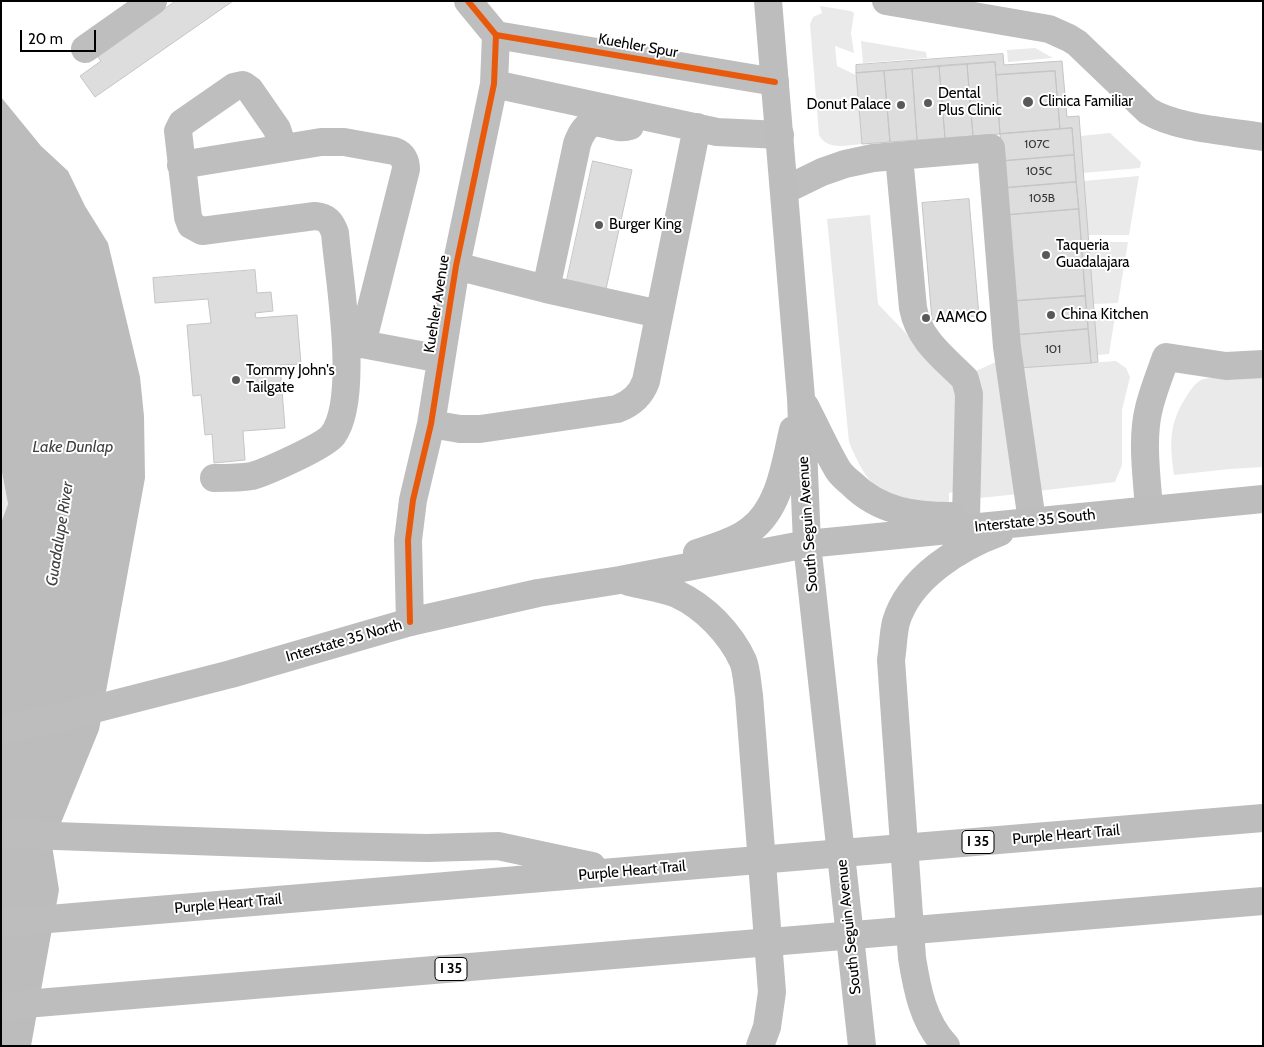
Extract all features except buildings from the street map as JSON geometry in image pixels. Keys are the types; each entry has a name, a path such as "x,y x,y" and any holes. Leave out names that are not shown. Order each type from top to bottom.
{"main road":[{"name":"South Seguin Avenue","path":"768,1 801,398 807,544 862,1046"},
{"path":"801,398 839,472 873,502 892,510 931,516 966,516 1032,521"},
{"path":"620,580 717,546 749,531 761,521 772,503 781,480 801,398"},
{"name":"Interstate 35 South","path":"807,544 1263,499"},
{"path":"946,1046 940,1040 918,996 912,958 891,660 896,623 903,605 918,583 945,561 977,540 1032,521"},
{"name":"Interstate 35 North","path":"1,729 67,716 230,674 410,622 538,593 620,580 807,544"},
{"path":"620,580 675,594 697,605 717,623 744,662 749,695 772,992 768,1027 760,1046"},
{"name":"Purple Heart Trail","path":"1,923 1263,818"},
{"path":"1,834 227,843 427,848 498,846 621,872"},
{"name":"I 35","path":"1,1006 1263,901"}],"street":[{"path":"85,49 153,1"},
{"path":"468,1 496,35"},
{"path":"886,1 1042,27 1057,32 1076,43 1148,111 1157,116 1178,123 1263,137"},
{"name":"Kuehler Spur","path":"496,35 775,82"},
{"name":"Kuehler Avenue","path":"410,622 408,540 412,508 431,424 456,266 494,84 496,35"},
{"path":"283,148 277,128 250,90 243,84 234,87 182,123 177,136 189,221 198,230 206,231 315,216 331,222 335,233 354,345"},
{"path":"494,84 728,133 780,135"},
{"path":"538,287 572,100"},
{"path":"538,287 577,144 583,132 593,124 600,123 627,127 654,117"},
{"path":"431,424 480,430 617,409 624,407 635,399 643,388 697,127"},
{"path":"181,165 321,142 344,142 394,151 404,158 406,170 354,345 346,398 338,426 330,439 321,445 256,474 214,478"},
{"path":"785,190 822,172 845,164 873,158 991,148 1008,354 1032,521"},
{"path":"899,156 915,320 926,339 965,379 969,394 966,516"},
{"path":"456,266 538,287 659,314"},
{"path":"354,345 441,359"},
{"path":"1150,509 1146,471 1147,420 1149,408 1166,357 1226,366 1263,364"}],"shaded area":[{"path":"820,6 854,13 851,33 854,53 835,46 837,66 856,75 862,144 832,145 823,140 819,135 810,24 813,17 822,13"},
{"path":"861,41 926,52 927,58 863,63"},
{"path":"1035,48 1053,58 1008,62 1007,50"},
{"path":"1110,133 1141,162 1140,168 1083,173 1080,136"},
{"path":"1139,176 1129,235 1088,235 1084,181"},
{"path":"870,215 878,304 963,393 960,490 949,493 949,502 907,501 884,493 867,477 849,442 827,219"},
{"path":"1088,242 1128,242 1118,303 1094,304"},
{"path":"1116,310 1109,354 1098,355 1094,311"},
{"path":"1000,360 1019,494 979,498 975,490 976,371"},
{"path":"1116,361 1126,368 1130,377 1122,410 1122,465 1115,482 1038,491 1019,368"},
{"path":"1263,377 1263,467 1174,475 1171,444 1173,426 1180,407 1194,386 1206,378"},
{"path":"1,467 8,504 1,523"}],"water":[{"name":"Lake Dunlap","path":"1,97 41,146 68,171 85,206 108,243 140,377 144,416 145,478 99,730 52,845 59,890 31,1046 1,1046 1,523 8,504 1,467"}],"cycle path":[{"path":"410,622 408,540 413,500 431,424 456,266 494,84 496,35 468,1"},
{"path":"496,35 775,82"}],"place":[{"name":"Clinica Familiar","path":"1028,102"},
{"name":"Dental Plus Clinic","path":"928,103"},
{"name":"Donut Palace","path":"901,105"},
{"name":"Burger King","path":"599,225"},
{"name":"Taqueria Guadalajara","path":"1046,255"},
{"name":"China Kitchen","path":"1051,315"},
{"name":"AAMCO","path":"926,318"},
{"name":"Tommy John's Tailgate","path":"236,380"}],"water label":[{"name":"Guadalupe River","path":"60,534"}]}
